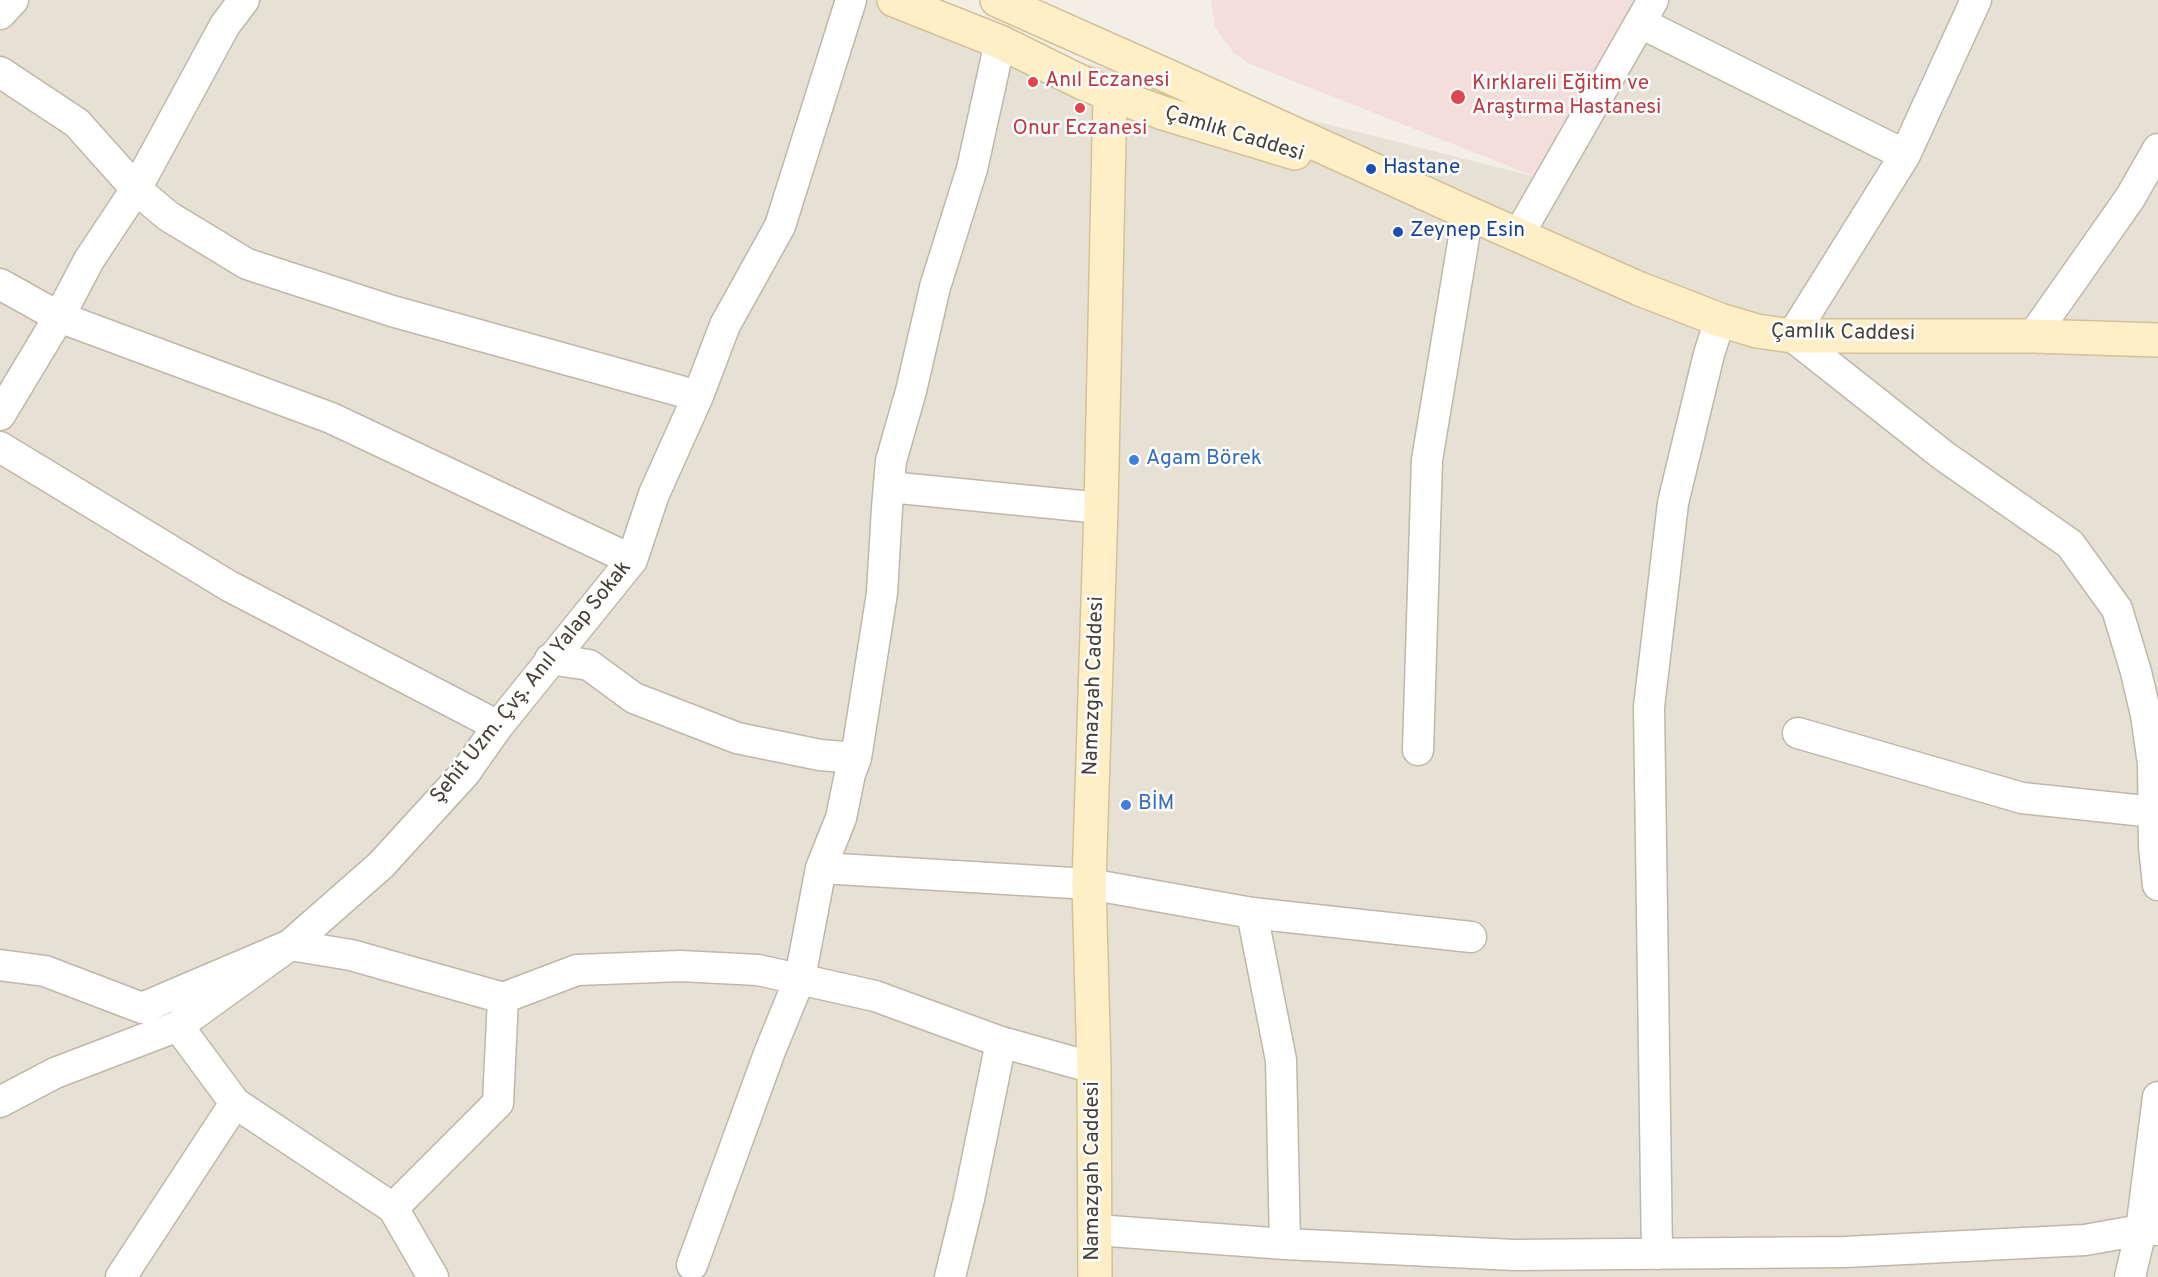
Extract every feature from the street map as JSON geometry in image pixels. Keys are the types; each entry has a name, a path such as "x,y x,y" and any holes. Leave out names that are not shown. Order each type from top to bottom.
{"street":[{"path":"0,14 13,0"},
{"path":"0,416 59,317 89,260 136,189 225,25 244,0"},
{"name":"Şehit Uzm. Çvş. Anıl Yalap Sokak","path":"0,1102 55,1073 178,1026 290,945 381,865 465,773 550,659 632,560 654,494 698,396 725,324 780,226 851,0"},
{"name":"Çamlık Caddesi","path":"894,0 1000,42 1110,94 1163,113 1413,188"},
{"name":"Çamlık Caddesi","path":"997,0 1640,289 1757,332 1792,336 2033,336 2158,340"},
{"path":"1976,0 1905,155 1792,336 1944,456 2070,544 2117,609 2146,715 2153,764 2154,847 2158,885"},
{"path":"1519,234 1647,12 1905,155"},
{"path":"692,1265 770,1051 800,978 821,868 841,818 850,774 856,758 882,593 891,461 911,391 935,287 972,169 1000,42"},
{"path":"0,72 77,123 136,189 168,216 247,264 392,311 698,396"},
{"name":"Namazgah Caddesi","path":"1095,1277 1094,1068 1089,884 1101,508 1110,94"},
{"path":"2033,336 2130,198 2158,149"},
{"path":"1418,750 1427,460 1468,213"},
{"path":"0,284 59,317 331,418 632,560"},
{"path":"1657,1254 1649,706 1672,503 1709,354 1720,320"},
{"path":"0,447 229,586 498,726"},
{"path":"889,487 1101,508"},
{"path":"550,659 589,665 634,698 736,738 820,755 856,758"},
{"path":"1798,733 2022,798 2154,812"},
{"path":"821,868 1089,884 1252,913 1471,938"},
{"path":"1252,913 1281,1060 1286,1244"},
{"path":"0,965 45,971 142,1008 290,945 351,955 503,998 577,970 681,966 758,970 874,996 1000,1042 1094,1068"},
{"path":"393,1208 498,1102 503,998"},
{"path":"178,1026 235,1103 393,1208 433,1277"},
{"path":"950,1277 969,1200 1000,1042"},
{"path":"2130,1277 2150,1230 2158,1097"},
{"path":"121,1277 235,1103"},
{"path":"1096,1230 1286,1244 1514,1254 1657,1254 1845,1252 1967,1247 2085,1240 2150,1230"}],"shaded area":[{"path":"0,0 894,0 1001,42 1536,177 1630,0 2158,0 2158,1277 0,1277"},
{"name":"Kırklareli Eğitim ve Araştırma Hastanesi","path":"1211,0 1632,0 1565,130 1536,177 1248,63 1233,52 1215,27"}],"place":[{"name":"Anıl Eczanesi","path":"1033,82"},
{"name":"Kırklareli Eğitim ve Araştırma Hastanesi","path":"1458,97"},
{"name":"Onur Eczanesi","path":"1080,108"},
{"name":"Hastane","path":"1371,169"},
{"name":"Zeynep Esin","path":"1398,232"},
{"name":"Agam Börek","path":"1134,460"},
{"name":"BİM","path":"1126,805"}]}
